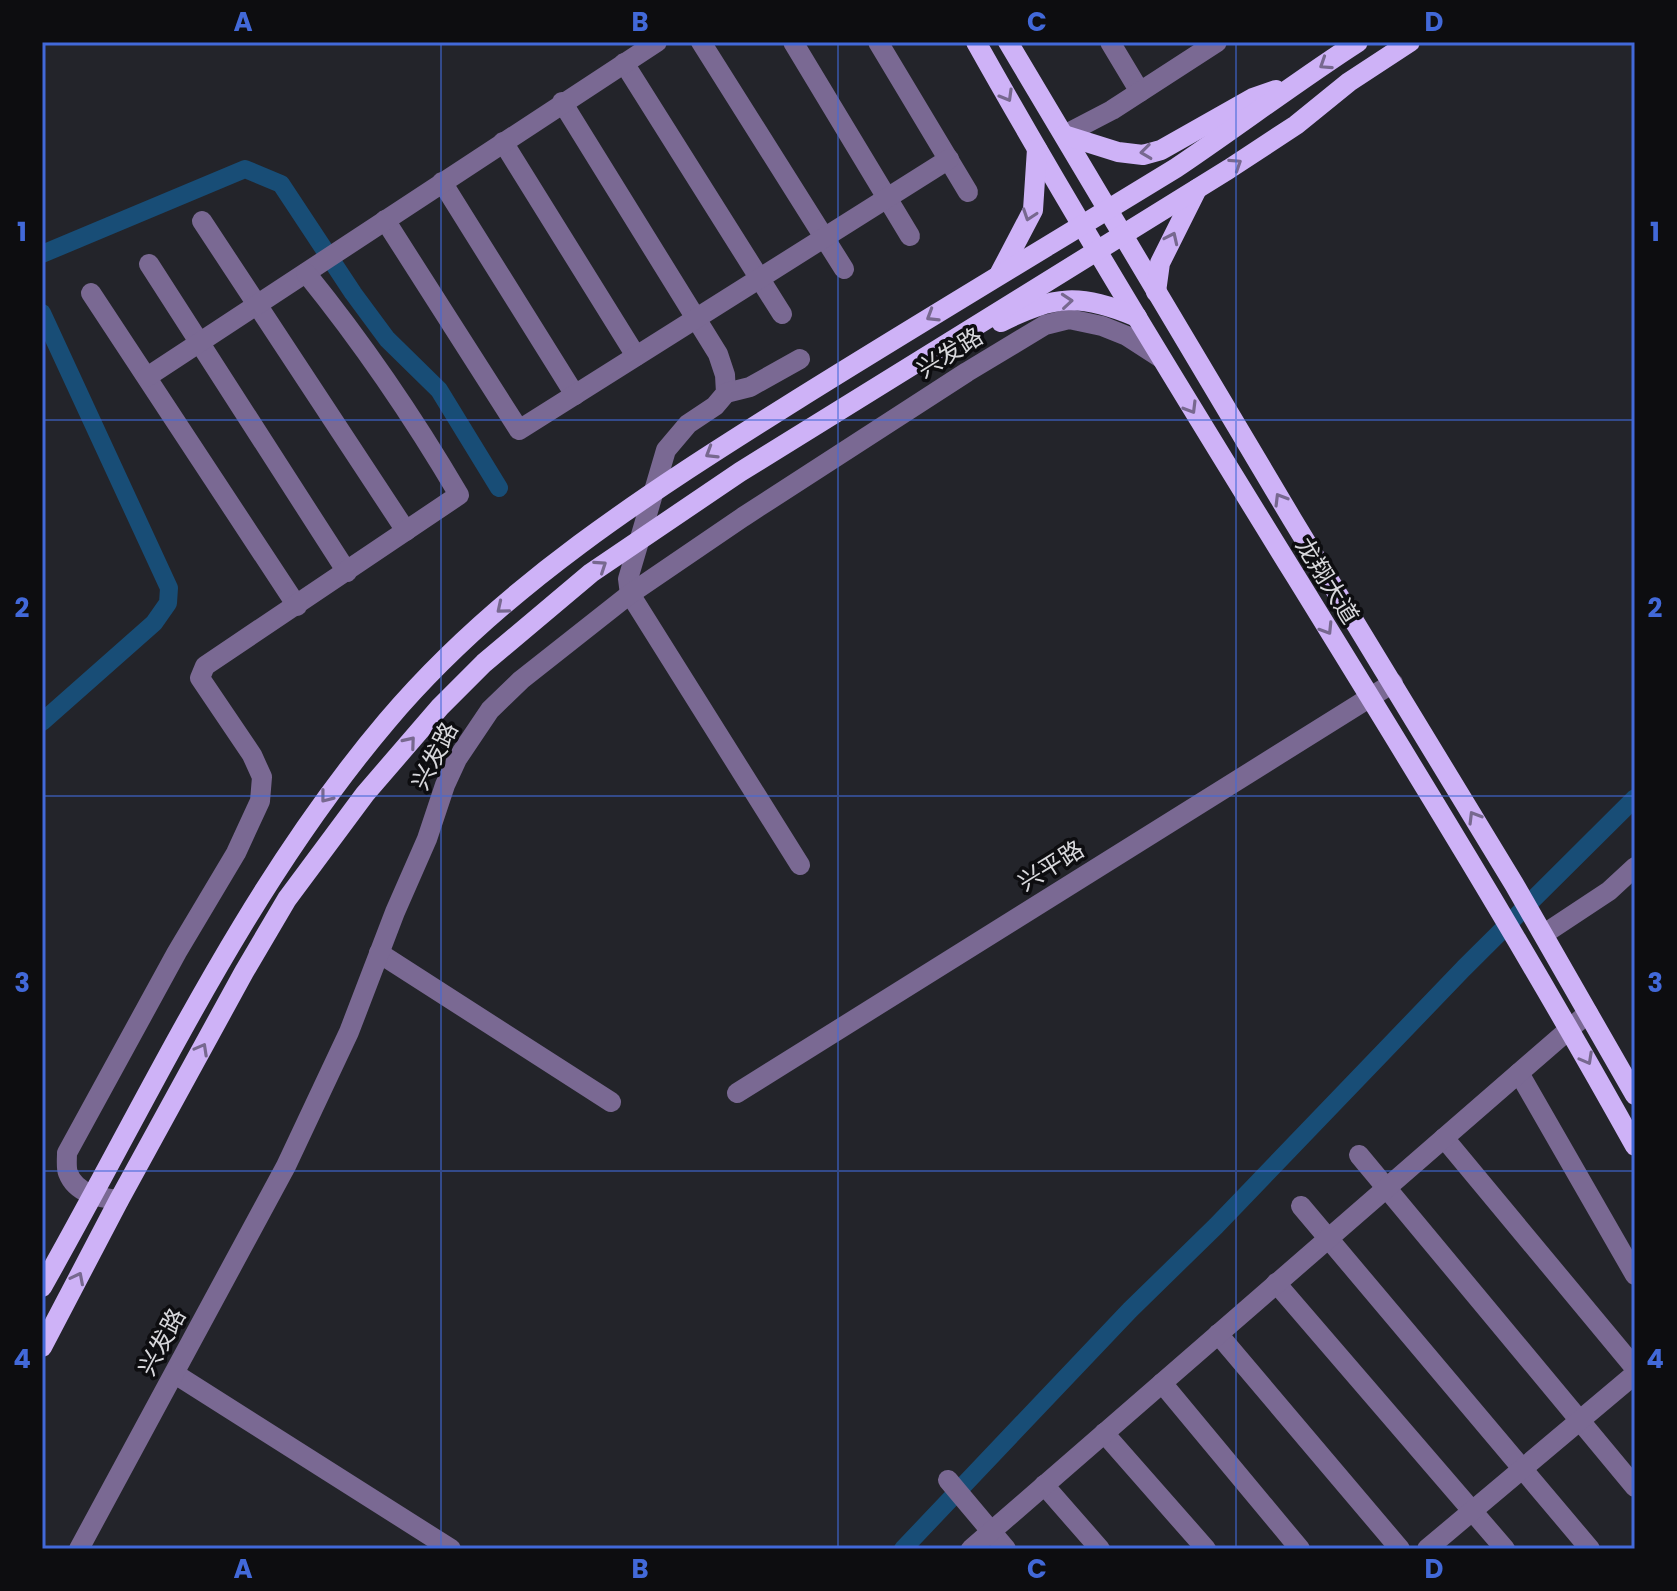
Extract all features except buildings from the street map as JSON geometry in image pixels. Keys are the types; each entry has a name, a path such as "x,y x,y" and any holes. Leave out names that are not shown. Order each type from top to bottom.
{"main road":[{"name":"龙翔大道","path":"976,42 1161,358 1520,943 1635,1146"},
{"name":"龙翔大道","path":"1008,42 1514,884 1635,1095"},
{"path":"42,1287 231,941 304,827 390,718 459,644 559,559 652,492 1176,168 1358,42"},
{"path":"42,1347 119,1200 287,899 339,827 440,707 484,663 591,573 740,472 1198,189 1296,125 1349,82 1410,42"},
{"path":"1064,135 1118,152 1143,155 1161,150 1253,98 1292,85"},
{"path":"999,276 1033,210 1037,149"},
{"path":"1156,292 1160,263 1198,189"},
{"path":"894,375 948,355 1031,307 1058,300 1085,299 1107,304 1137,317"}],"street":[{"path":"147,377 657,42"},
{"path":"701,42 844,269"},
{"path":"793,42 910,236"},
{"path":"878,42 968,192"},
{"path":"1110,42 1140,92"},
{"path":"1064,135 1140,92 1217,42"},
{"path":"624,63 782,314"},
{"path":"562,102 718,354 725,375 726,393"},
{"path":"503,142 636,356"},
{"path":"385,220 519,430 949,159"},
{"path":"442,182 575,395"},
{"path":"202,221 406,531"},
{"path":"149,264 347,572"},
{"path":"119,1200 93,1197 80,1188 68,1173 67,1153 177,952 236,853 260,801 262,777 252,755 200,678 205,666 459,495 413,417 309,271"},
{"path":"91,293 297,606"},
{"name":"兴发路","path":"79,1549 286,1166 349,1032 427,839 445,785 457,759 490,710 521,680 630,594 756,509 1045,325 1069,319 1102,326 1127,336 1161,358"},
{"path":"800,359 750,387 726,393 715,406 688,424 666,450 628,579 630,594 800,865"},
{"name":"兴平路","path":"737,1093 1393,683"},
{"path":"1540,928 1609,891 1633,874"},
{"path":"379,953 611,1102"},
{"path":"971,1549 1588,1013"},
{"path":"1519,1073 1635,1275"},
{"path":"1444,1138 1635,1368"},
{"path":"1359,1155 1635,1487"},
{"path":"1301,1206 1590,1549"},
{"path":"1276,1283 1505,1549"},
{"path":"1218,1334 1400,1549"},
{"path":"175,1374 451,1549"},
{"path":"1427,1549 1635,1374"},
{"path":"1162,1383 1300,1549"},
{"path":"1104,1433 1206,1549"},
{"path":"948,1480 1006,1549"},
{"path":"1044,1485 1100,1549"}],"waterway":[{"path":"42,254 245,169 281,184 387,339 439,390 499,488"},
{"path":"42,313 169,588 168,603 154,623 42,722"},
{"path":"903,1549 1130,1310 1635,798"}]}
